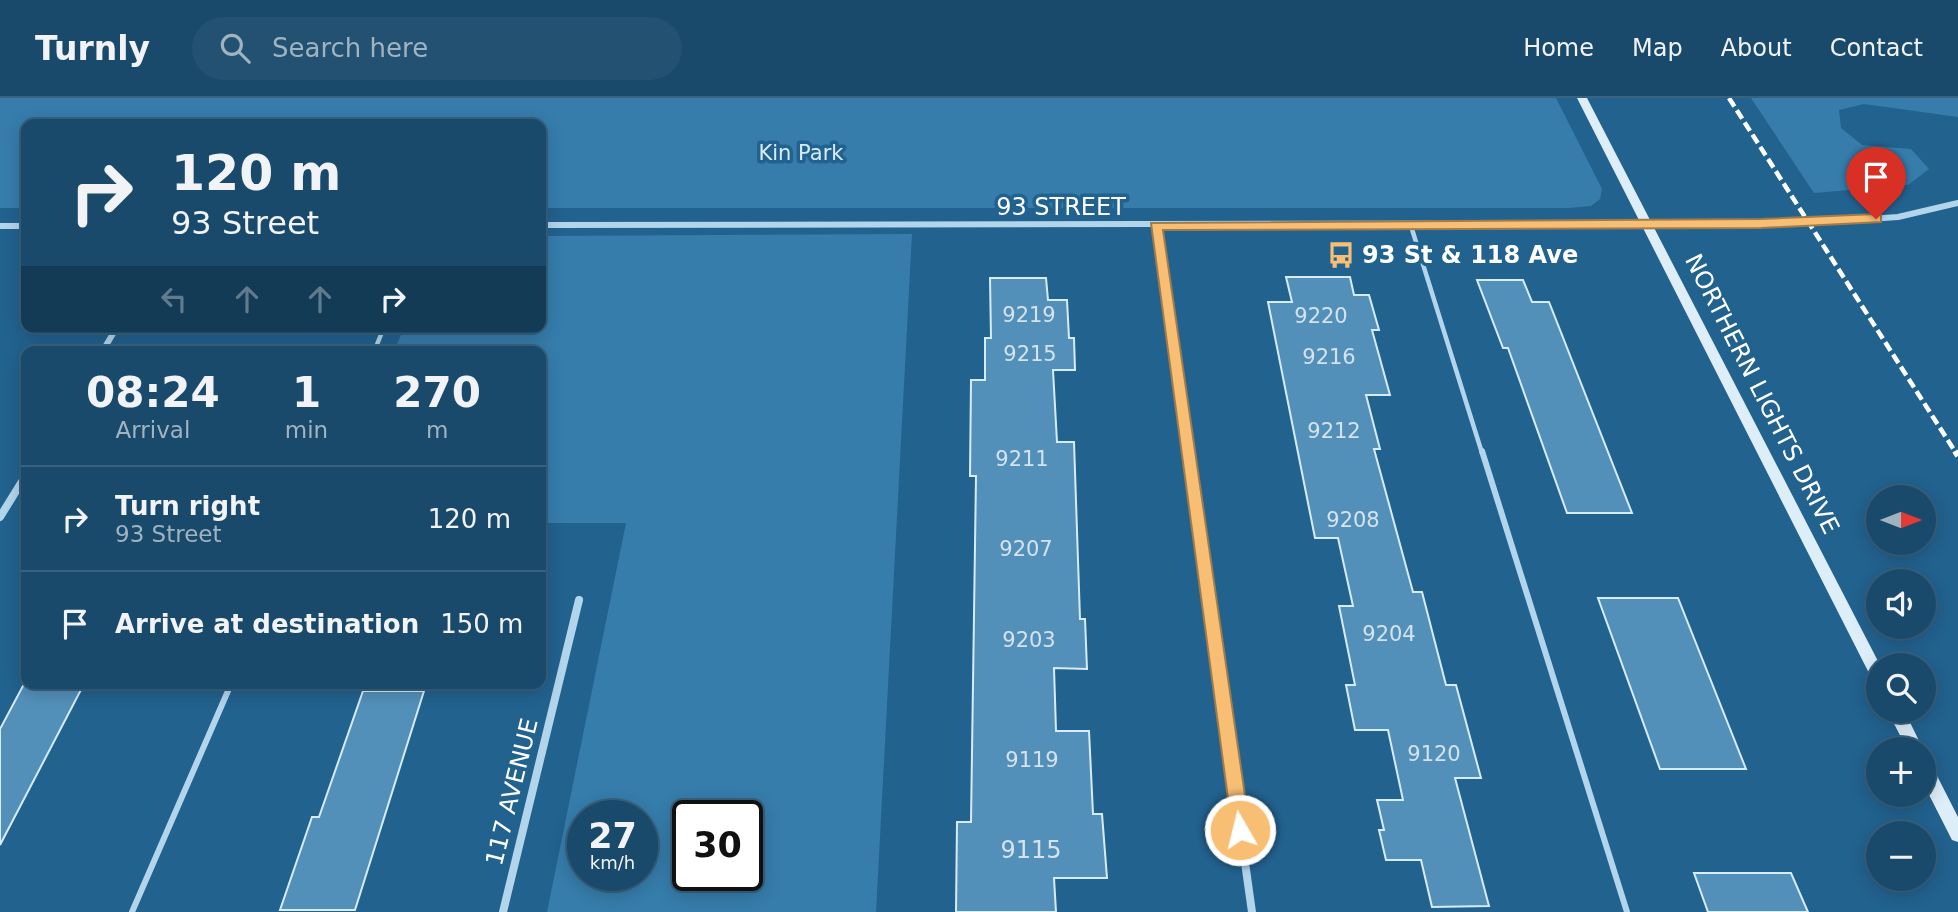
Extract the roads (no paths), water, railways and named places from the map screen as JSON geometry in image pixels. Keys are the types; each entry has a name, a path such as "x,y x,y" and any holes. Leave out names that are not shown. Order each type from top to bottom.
{"main road":[{"name":"NORTHERN LIGHTS DRIVE","path":"1582,98 1866,653"},
{"path":"1936,791 1958,834"}],"street":[{"name":"93 STREET","path":"546,225 1411,226 1809,223 1899,217 1958,202"},
{"path":"0,226 21,226"},
{"path":"1156,226 1252,912"},
{"path":"0,517 21,483"},
{"name":"117 AVENUE","path":"503,912 579,600"}],"lane":[{"path":"1411,226 1627,912"},
{"path":"132,912 228,689"}],"railway":[{"path":"1729,98 1956,453"},
{"path":"1955,451 1958,456"}],"place":[{"name":"93 St & 118 Ave","path":"1341,255"}],"park label":[{"name":"Kin Park","path":"801,153"}]}
